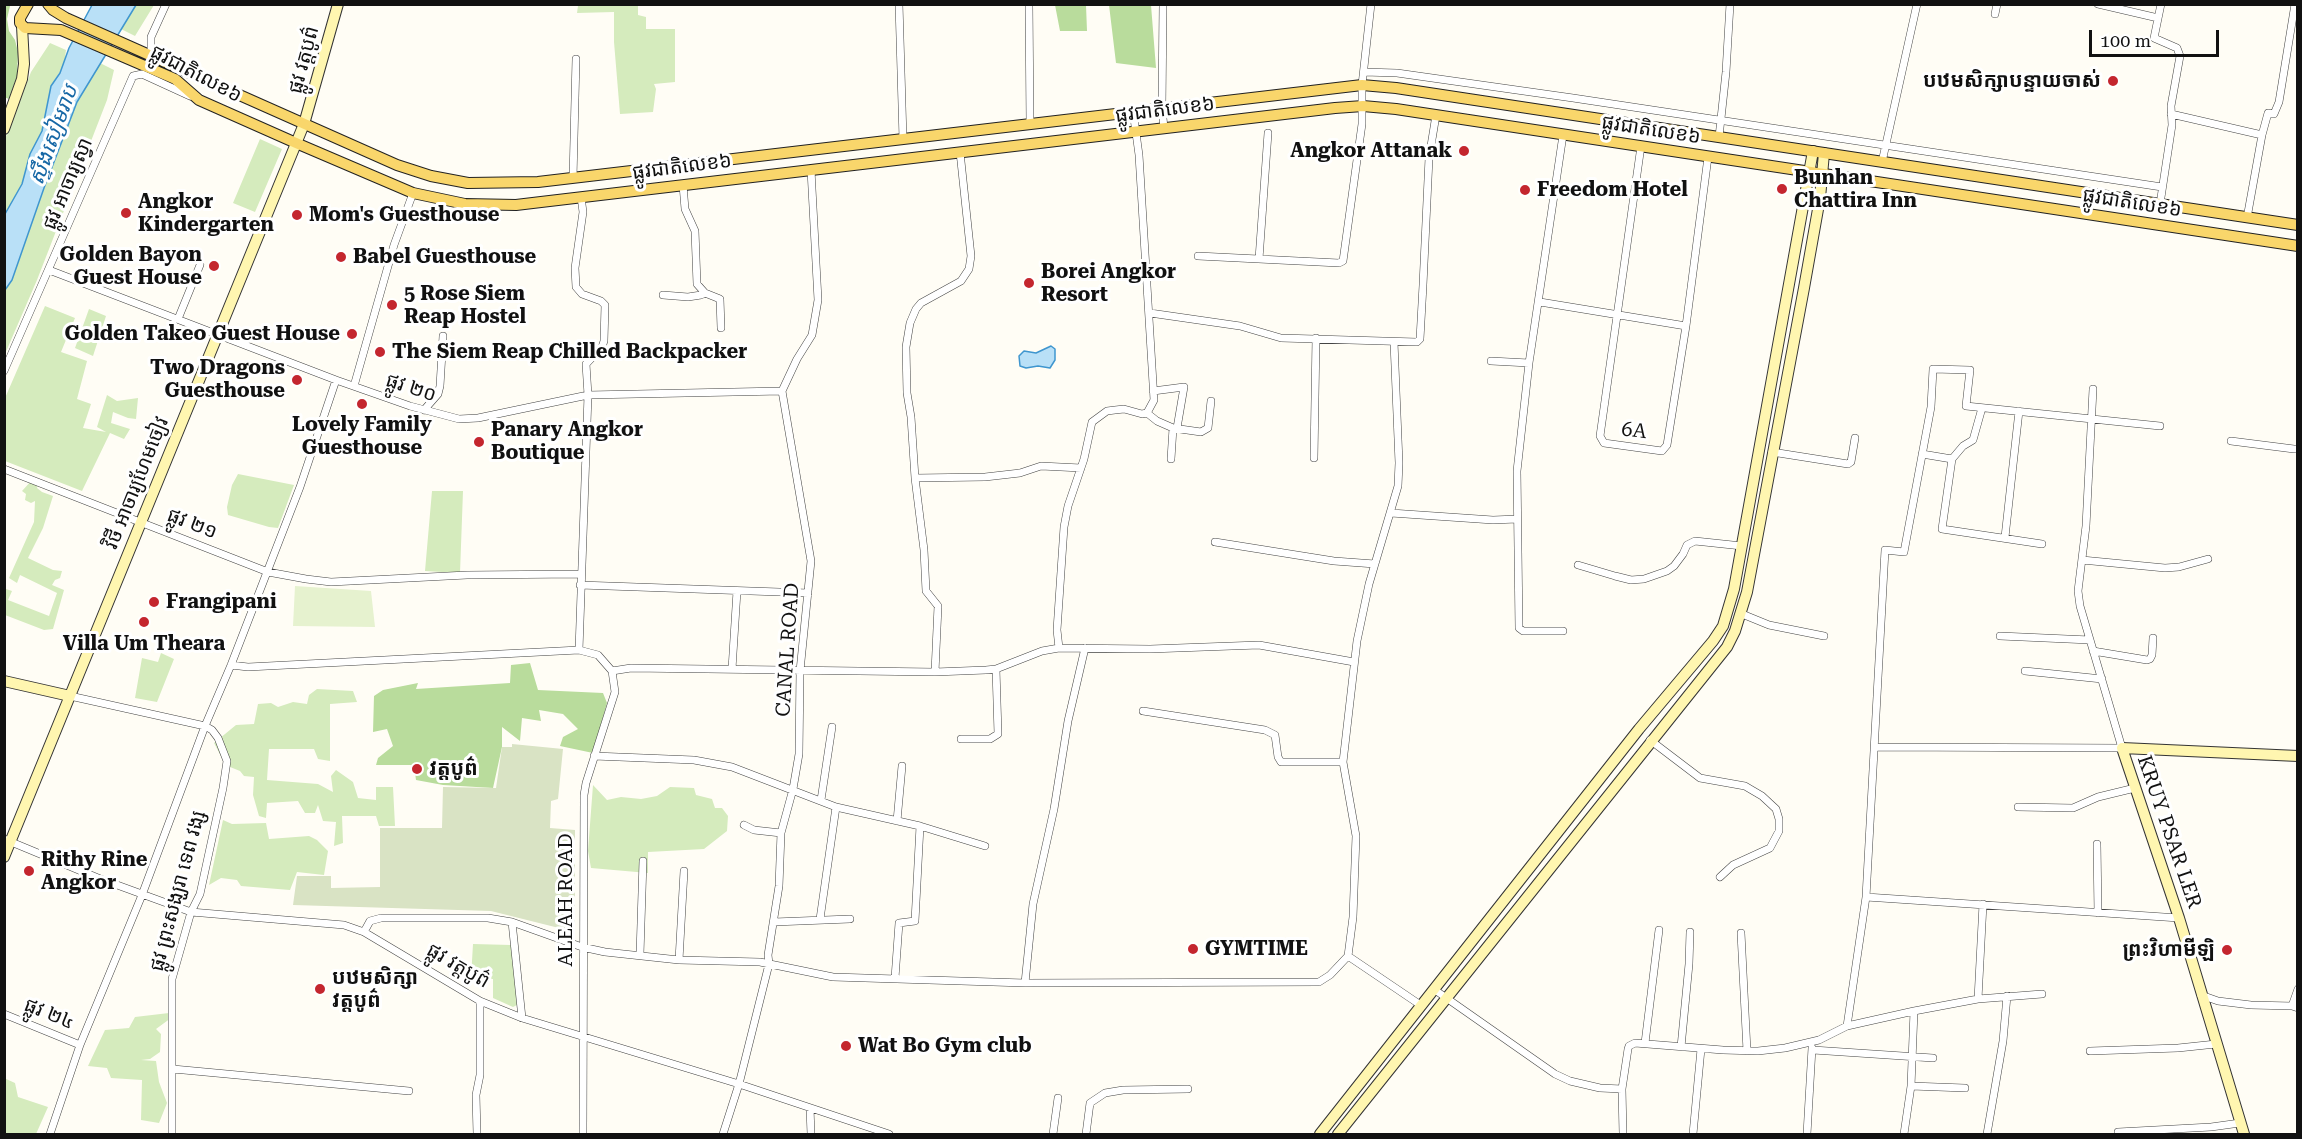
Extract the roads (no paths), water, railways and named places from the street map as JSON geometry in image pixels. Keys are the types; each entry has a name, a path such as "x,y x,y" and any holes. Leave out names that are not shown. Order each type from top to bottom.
{"main road":[{"path":"48,4 60,15"},
{"name":"ផ្លូវ វត្តបូព៌","path":"304,124 338,4"},
{"path":"4,129 22,79 24,64 20,18 24,6 60,15"},
{"name":"ផ្លូវជាតិលេខ៦","path":"60,15 409,170 468,183 512,184 573,178 1362,85 1408,90 2298,225"},
{"name":"ផ្លូវជាតិលេខ៦","path":"22,26 28,29 57,29 67,32 175,80 199,100 413,193 445,201 516,205 1363,106 1436,115 2298,246"},
{"name":"វិថី អាចារ្យហែមចៀវ","path":"4,857 8,840 70,696 304,124"},
{"path":"1338,1134 1650,740 1727,647 1742,614 1820,198 1813,151"},
{"path":"1320,1134 1723,626 1742,546 1816,173 1824,153"},
{"path":"4,681 70,696"},
{"path":"2122,748 2298,756"},
{"name":"KRUY PSAR LER","path":"2122,748 2179,918 2242,1129"}],"street":[{"path":"154,57 151,37 166,4"},
{"path":"899,4 903,139"},
{"path":"1029,4 1030,123"},
{"path":"1163,4 1162,108 1164,128"},
{"path":"1198,256 1339,263 1343,261 1363,106 1362,85 1371,4"},
{"path":"1719,137 1731,4"},
{"path":"1882,162 1917,4"},
{"path":"1995,14 1997,4"},
{"path":"2098,4 2158,18"},
{"path":"2160,204 2180,51 2154,38 2161,4"},
{"path":"2247,218 2268,113 2274,114 2279,102 2295,4"},
{"path":"573,178 576,59"},
{"path":"1364,72 1397,73 2162,187"},
{"name":"ផ្លូវ អាចារ្យស្វា","path":"4,371 133,76 142,74 199,100"},
{"path":"1059,648 1057,630 1064,527 1092,422 1107,411 1124,409 1142,414 1147,412 1154,400 1137,131 1133,111"},
{"path":"2170,114 2262,135"},
{"path":"1150,313 1240,326 1281,338 1413,343 1420,339 1429,158 1436,115"},
{"path":"1260,259 1268,133"},
{"path":"1563,135 1540,302 1529,363 1517,471 1520,628 1522,631 1563,632"},
{"name":"6A","path":"1641,146 1600,436 1604,443 1662,451 1665,448 1686,326 1708,157"},
{"path":"935,672 938,606 926,591 924,549 906,379 907,335 912,316 921,303 961,280 969,269 971,256 960,152"},
{"path":"1964,174 1967,157"},
{"path":"782,391 797,359 812,335 818,300 811,170"},
{"path":"2065,190 2067,173"},
{"path":"683,185 685,209 695,231 697,284 705,293 720,299 721,328"},
{"path":"354,386 394,245 413,193"},
{"path":"579,650 588,395 586,364 602,347 604,341 605,305 601,301 582,294 576,287 575,268 583,212 581,197"},
{"path":"178,319 200,266"},
{"name":"ផ្លូវ ២០","path":"49,270 336,380 424,410 459,419 478,418 588,395 782,391"},
{"path":"663,295 688,297 705,293"},
{"path":"1540,302 1686,326"},
{"path":"424,410 438,394 443,336"},
{"path":"1314,458 1316,338"},
{"path":"364,932 370,921 381,918 488,918 512,922 582,947 605,952 679,960 769,964 833,977 1025,983 1318,982 1330,975 1348,956 1353,917 1356,836 1343,762 1361,621 1398,486 1394,342"},
{"path":"1491,361 1529,363"},
{"path":"1847,1026 1866,897 1885,550 1904,552 1931,407 1933,369 1970,370 1966,406 2160,426"},
{"path":"50,1134 80,1045 142,896 205,726 268,572 336,380"},
{"path":"1153,391 1184,387 1171,459"},
{"path":"1875,747 2122,748 2080,606 2078,591 2086,526 2093,389"},
{"name":"CANAL ROAD","path":"723,1134 739,1084 769,964 768,955 779,886 781,832 793,789 799,754 800,671 811,561 782,391"},
{"path":"1147,412 1157,421 1175,428 1201,432 1208,428 1211,401"},
{"path":"1982,408 1973,441 1963,446 1952,459 1942,529 2042,544"},
{"path":"2005,537 2019,411"},
{"path":"1772,452 1848,464 1851,462 1855,438"},
{"path":"2231,441 2294,449"},
{"path":"1922,454 1952,459"},
{"path":"915,478 985,477 1020,473 1041,466 1081,468"},
{"name":"ផ្លូវ ២១","path":"4,469 268,572 331,582 467,575 580,574"},
{"path":"1391,513 1493,520 1517,519"},
{"path":"1578,565 1631,580 1644,579 1667,571 1674,566 1687,545 1695,541 1742,546"},
{"path":"1215,542 1334,561 1375,564"},
{"path":"2082,560 2164,568 2179,567 2208,559"},
{"path":"580,585 808,593"},
{"path":"732,669 737,591"},
{"path":"1742,614 1769,625 1824,636"},
{"path":"2000,636 2090,640"},
{"path":"2093,651 2147,660 2152,655 2153,638"},
{"path":"231,665 249,667 579,650 598,655 612,671 631,668 935,672 996,669 1042,651 1059,648 1150,649 1259,645 1354,662"},
{"path":"1025,983 1033,904 1054,809 1068,722 1084,648"},
{"path":"961,739 990,739 998,734 996,669"},
{"name":"ALEAH ROAD","path":"583,1134 584,795 615,692 612,671"},
{"path":"2025,671 2102,680"},
{"path":"70,696 205,726"},
{"path":"1143,711 1265,730 1275,735 1278,757 1281,762 1343,762"},
{"name":"ផ្លូវ ព្រះសង្ឃរា ទេព វង្ស","path":"172,1134 172,979 191,912 200,894 227,761 218,738 212,730 205,726"},
{"path":"821,800 832,727"},
{"path":"1650,740 1700,778 1745,786 1762,796 1776,809 1779,831 1770,848 1764,853 1745,858 1720,877"},
{"path":"594,756 694,760 732,767 836,807 920,826 985,846"},
{"path":"897,821 902,766"},
{"path":"2018,807 2073,808 2098,797 2135,788"},
{"path":"820,919 836,807"},
{"path":"744,825 754,830 781,832"},
{"path":"895,978 899,923 915,921 920,826"},
{"name":"ផ្លូវ វត្តបូព៌","path":"8,840 142,896 191,912 344,925 364,932 480,1001 522,1018 739,1084 889,1134"},
{"path":"2097,844 2098,913"},
{"path":"640,954 643,861"},
{"path":"679,960 684,871"},
{"path":"1866,897 2179,918"},
{"path":"1978,999 1983,904"},
{"path":"774,922 850,919"},
{"path":"512,922 522,1018"},
{"path":"1645,1043 1659,930"},
{"path":"1681,1047 1689,964 1689,932"},
{"path":"1741,933 1747,1051"},
{"path":"1348,956 1422,1006"},
{"path":"2202,995 2217,1001 2295,1007 2298,989"},
{"path":"1435,990 1554,1074 1570,1081 1600,1088 1622,1089"},
{"path":"1812,1046 1847,1026 1978,999 2042,993"},
{"path":"1987,1134 2003,1041 2007,996"},
{"path":"477,1134 476,1095 480,1075 480,1001"},
{"path":"1904,1134 1911,1086 1914,1011"},
{"name":"ផ្លូវ ២៤","path":"4,1014 80,1045"},
{"path":"1623,1134 1622,1089 1629,1046 1635,1043 1747,1051 1812,1046 1934,1058"},
{"path":"2090,1051 2178,1048 2216,1044"},
{"path":"1807,1134 1812,1046"},
{"path":"1693,1134 1701,1049"},
{"path":"173,1069 409,1091"},
{"path":"1911,1086 1965,1088"},
{"path":"1086,1134 1090,1103 1105,1093 1123,1090 1188,1089"},
{"path":"1053,1134 1058,1098"},
{"path":"810,1108 811,1134"},
{"path":"2118,1132 2242,1129"}],"water":[{"name":"ស្ទឹងសៀមរាប","path":"92,5 136,5 77,102 12,280 5,290 5,214 22,184 30,154 42,131 51,86 60,73 69,48"},
{"path":"1051,346 1055,349 1055,360 1050,368 1020,366 1019,356 1024,351 1036,353"}],"place":[{"name":"បឋមសិក្សាបន្ទាយចាស់","path":"2113,81"},
{"name":"Angkor Attanak","path":"1464,151"},
{"name":"Bunhan Chattira Inn","path":"1782,189"},
{"name":"Freedom Hotel","path":"1525,190"},
{"name":"Angkor Kindergarten","path":"126,213"},
{"name":"Mom's Guesthouse","path":"297,215"},
{"name":"Babel Guesthouse","path":"341,257"},
{"name":"Golden Bayon Guest House","path":"214,266"},
{"name":"Borei Angkor Resort","path":"1029,283"},
{"name":"5 Rose Siem Reap Hostel","path":"392,305"},
{"name":"Golden Takeo Guest House","path":"352,334"},
{"name":"The Siem Reap Chilled Backpacker","path":"380,352"},
{"name":"Two Dragons Guesthouse","path":"297,380"},
{"name":"Lovely Family Guesthouse","path":"362,404"},
{"name":"Panary Angkor Boutique","path":"479,442"},
{"name":"Frangipani","path":"154,602"},
{"name":"Villa Um Theara","path":"144,622"},
{"name":"វត្តបូព៌","path":"417,769"},
{"name":"Rithy Rine Angkor","path":"29,871"},
{"name":"GYMTIME","path":"1193,949"},
{"name":"ព្រះវិហាមីឡិ","path":"2227,950"},
{"name":"បឋមសិក្សា វត្តបូព៌","path":"320,989"},
{"name":"Wat Bo Gym club","path":"846,1046"}]}
